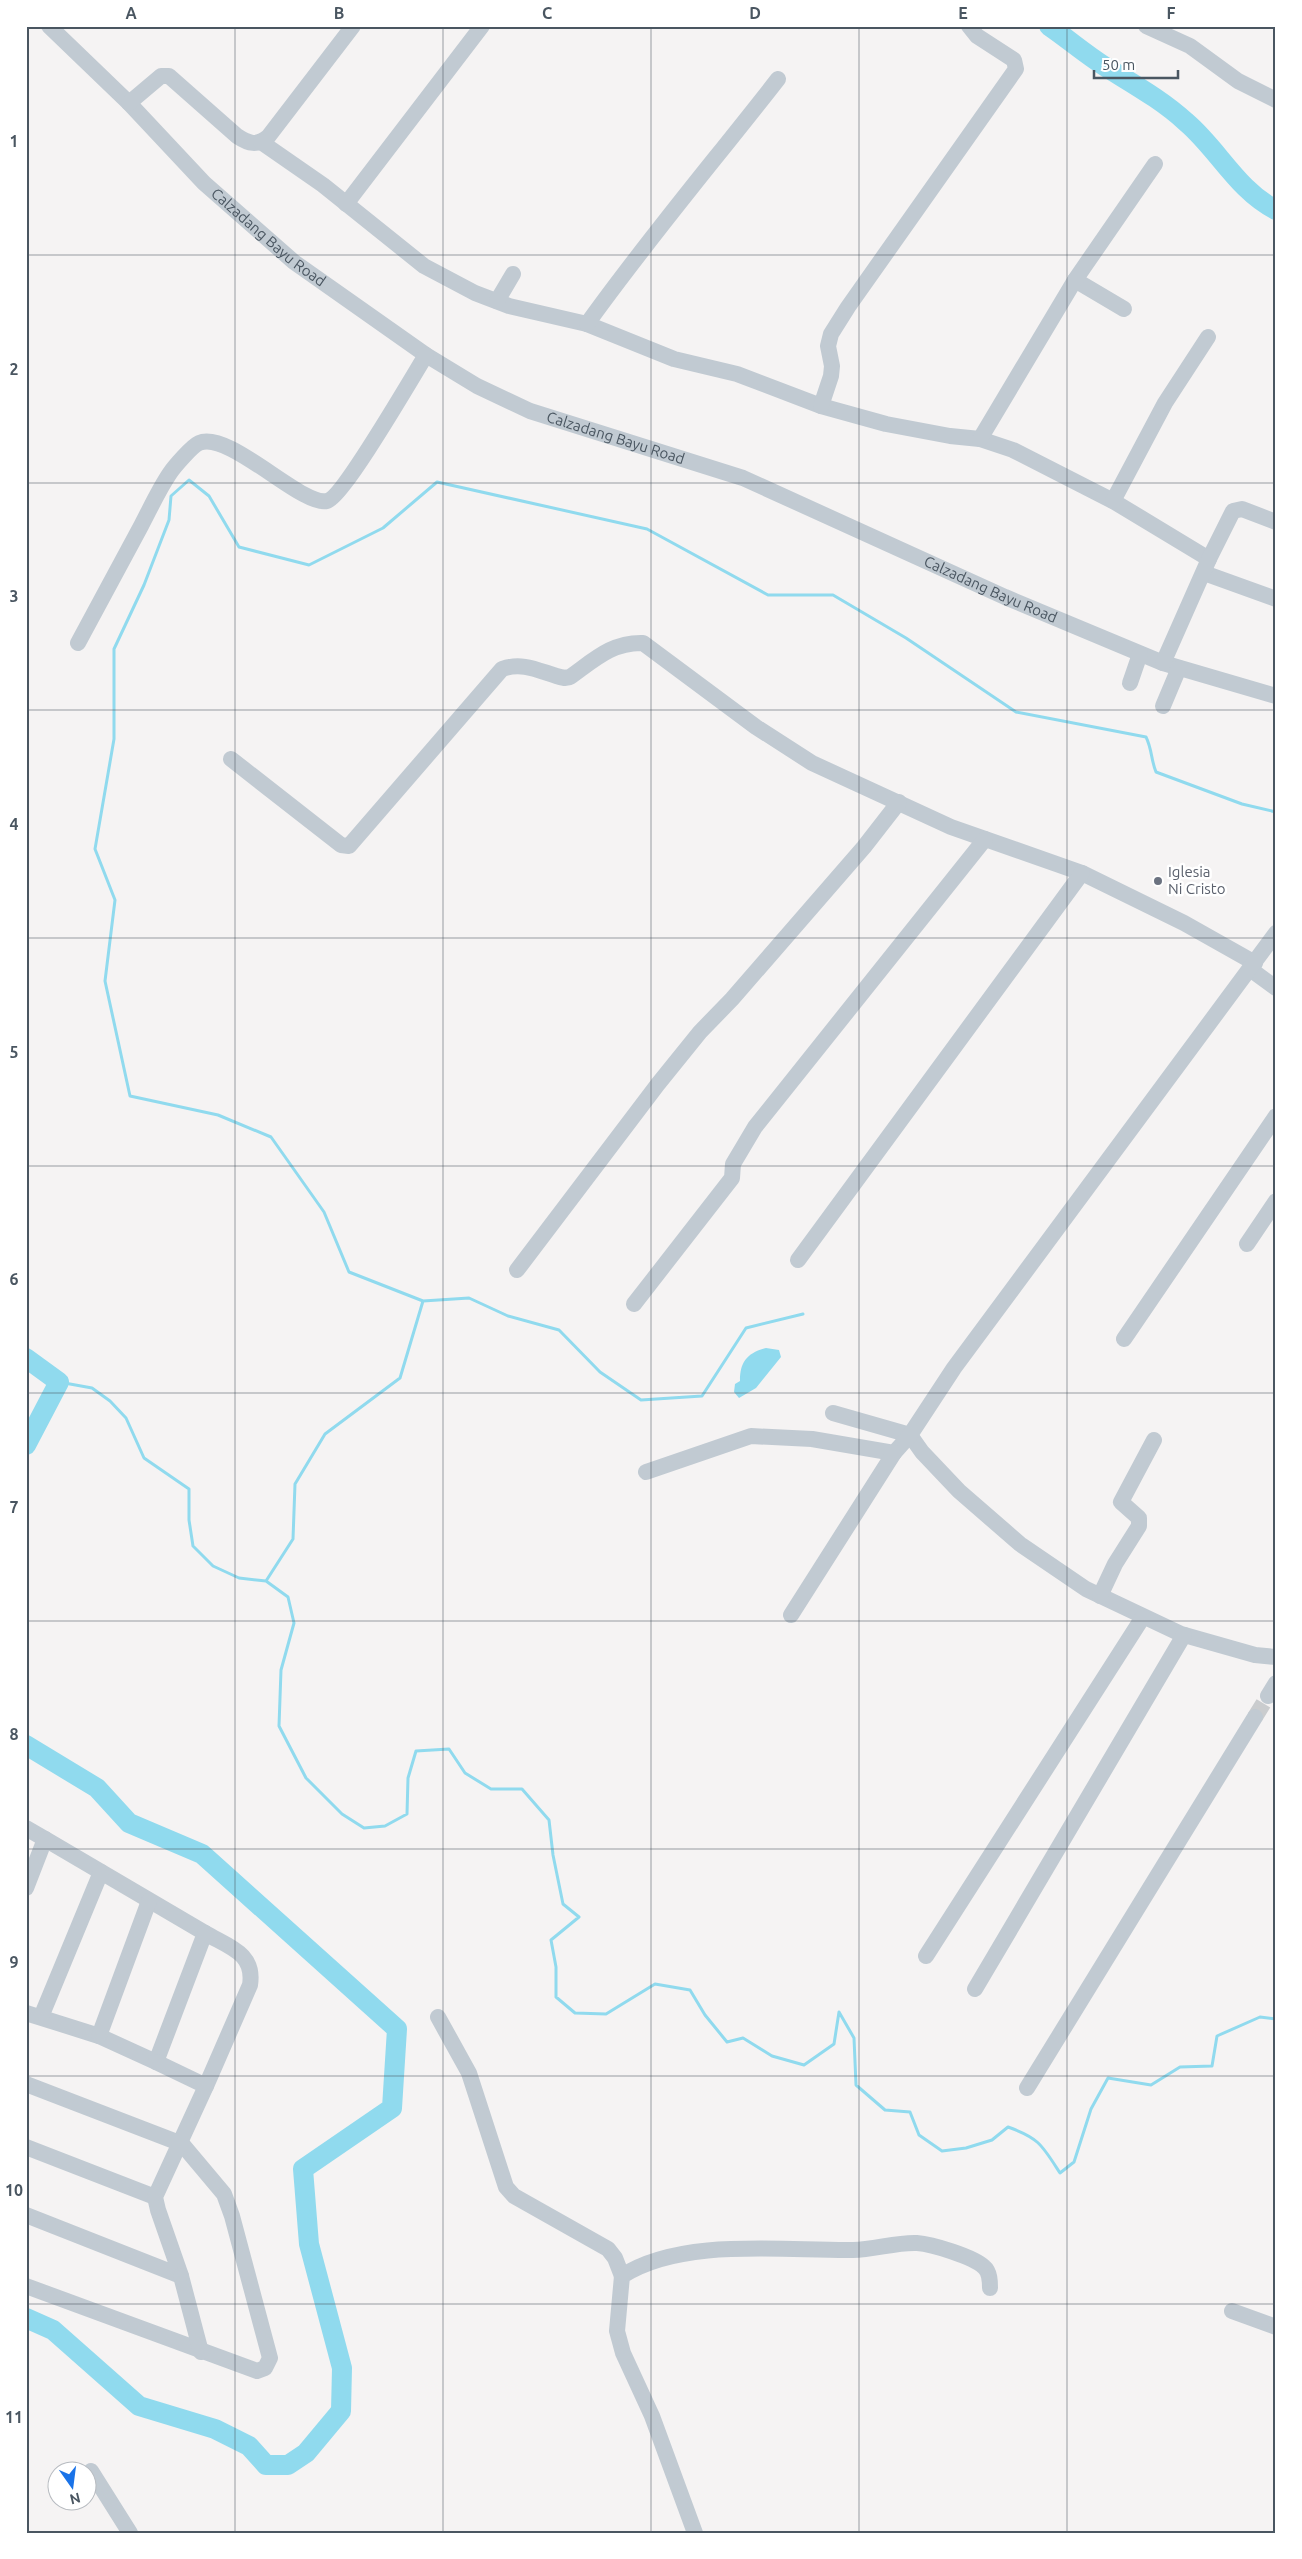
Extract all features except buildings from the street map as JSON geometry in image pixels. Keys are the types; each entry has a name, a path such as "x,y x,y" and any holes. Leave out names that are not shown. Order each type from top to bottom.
{"street":[{"name":"Calzadang Bayu Road","path":"49,26 129,103 204,183 294,262 426,355 477,386 530,411 743,478 1005,597 1140,654 1179,668 1276,696"},
{"path":"129,103 161,76 169,76 237,136 247,143 261,142 268,137 353,26"},
{"path":"346,204 482,26"},
{"path":"821,406 831,376 832,366 828,346 836,327 1016,69 1014,60 977,36 969,26"},
{"path":"1146,26 1190,46 1238,81 1276,100"},
{"path":"587,324 640,250 680,204 778,79"},
{"path":"261,142 301,169 424,266 475,293 497,302 587,324 674,359 737,374 821,406 886,424 950,436 980,439 1028,455 1113,501 1207,566 1276,599"},
{"path":"980,439 1075,280 1155,164"},
{"path":"497,302 513,274"},
{"path":"1075,280 1124,309"},
{"path":"1113,501 1165,403 1208,338"},
{"path":"78,643 170,473 198,443 208,442 222,446 250,459 311,498 324,502 333,499 426,355"},
{"path":"1163,663 1234,511 1242,509 1276,522"},
{"path":"231,759 341,845 349,846 502,669 514,665 529,666 564,678 570,677 615,646 627,642 643,643 756,727 812,763 951,827 1082,873 1184,923 1252,966 1276,988"},
{"path":"1130,683 1140,654"},
{"path":"1162,706 1179,668"},
{"path":"518,1270 664,1076 838,876 899,802"},
{"path":"634,1304 732,1178 733,1164 755,1127 985,839"},
{"path":"798,1260 1082,873"},
{"path":"791,1614 894,1453 910,1435 954,1368 1276,934"},
{"path":"1124,1339 1276,1116"},
{"path":"1247,1244 1276,1201"},
{"path":"833,1413 910,1435 922,1452 959,1490 1020,1544 1073,1582 1184,1635 1254,1654 1276,1657"},
{"path":"646,1472 751,1436 812,1439 894,1453"},
{"path":"1100,1596 1115,1564 1139,1526 1138,1518 1120,1502 1154,1440"},
{"path":"926,1956 1143,1617"},
{"path":"975,1989 1184,1635"},
{"path":"1027,2088 1255,1718"},
{"path":"26,1828 239,1953 249,1964 252,1973 250,1985 182,2144 155,2197 181,2276 201,2352"},
{"path":"26,1888 44,1839"},
{"path":"101,1872 34,2015 100,2036 206,2086"},
{"path":"100,2036 149,1901"},
{"path":"156,2062 205,1933"},
{"path":"438,2018 469,2073 506,2186 514,2196 608,2249 615,2258 622,2276 617,2331 623,2353 652,2416 695,2533"},
{"path":"26,2084 182,2144 224,2194 232,2216 270,2358 265,2368 257,2371 201,2352 26,2286"},
{"path":"26,2147 155,2197"},
{"path":"26,2215 181,2276"},
{"path":"622,2276 655,2259 731,2248 855,2250 917,2243 948,2250 985,2267 989,2276 990,2288"},
{"path":"1232,2311 1276,2327"},
{"path":"98,2482 130,2533"}],"water":[{"path":"766,1348 779,1350 781,1357 756,1388 739,1398 734,1392 735,1384 740,1381 743,1364 749,1356"}],"waterway":[{"path":"1049,26 1097,61 1178,115 1208,144 1250,192 1276,210"},
{"path":"266,1581 293,1539 295,1484 325,1434 400,1378 423,1301 349,1272 324,1212 271,1137 218,1115 130,1096 105,981 115,900 95,849 114,739 114,649 144,585 169,520 171,496 189,480 209,496 239,547 309,565 383,528 437,482 647,529 768,595 833,595 906,638 1016,712 1146,737 1156,772 1242,804 1276,812"},
{"path":"423,1301 469,1298 508,1316 559,1330 600,1372 641,1400 702,1396 746,1328 803,1314"},
{"path":"26,1358 59,1382 26,1445"},
{"path":"59,1382 92,1388 110,1401 126,1418 144,1458 189,1489 189,1520 193,1546 213,1566 239,1578 266,1581 288,1597 294,1623 281,1670 279,1726 306,1778 342,1814 364,1828 385,1826 407,1814 408,1778 416,1751 449,1749 465,1773 491,1789 522,1789 549,1820 553,1855 563,1904 579,1917 551,1940 556,1967 556,1997 575,2013 606,2014 655,1984 690,1990 705,2015 727,2042 743,2038 772,2056 804,2065 834,2044 839,2012 854,2038 856,2085 885,2110 910,2112 919,2135 942,2151 966,2148 992,2140 1008,2127 1027,2135 1039,2144 1060,2173 1074,2162 1091,2109 1108,2078 1151,2085 1180,2067 1212,2066 1217,2036 1260,2017 1276,2019"},
{"path":"26,1745 97,1788 129,1823 202,1854 397,2029 392,2108 303,2169 309,2244 342,2368 341,2411 306,2453 288,2465 266,2465 249,2446 215,2429 139,2406 53,2330 26,2318"}],"tunnel":[{"path":"1255,1717 1268,1696"}],"place":[{"name":"Iglesia Ni Cristo","path":"1158,881"}]}
